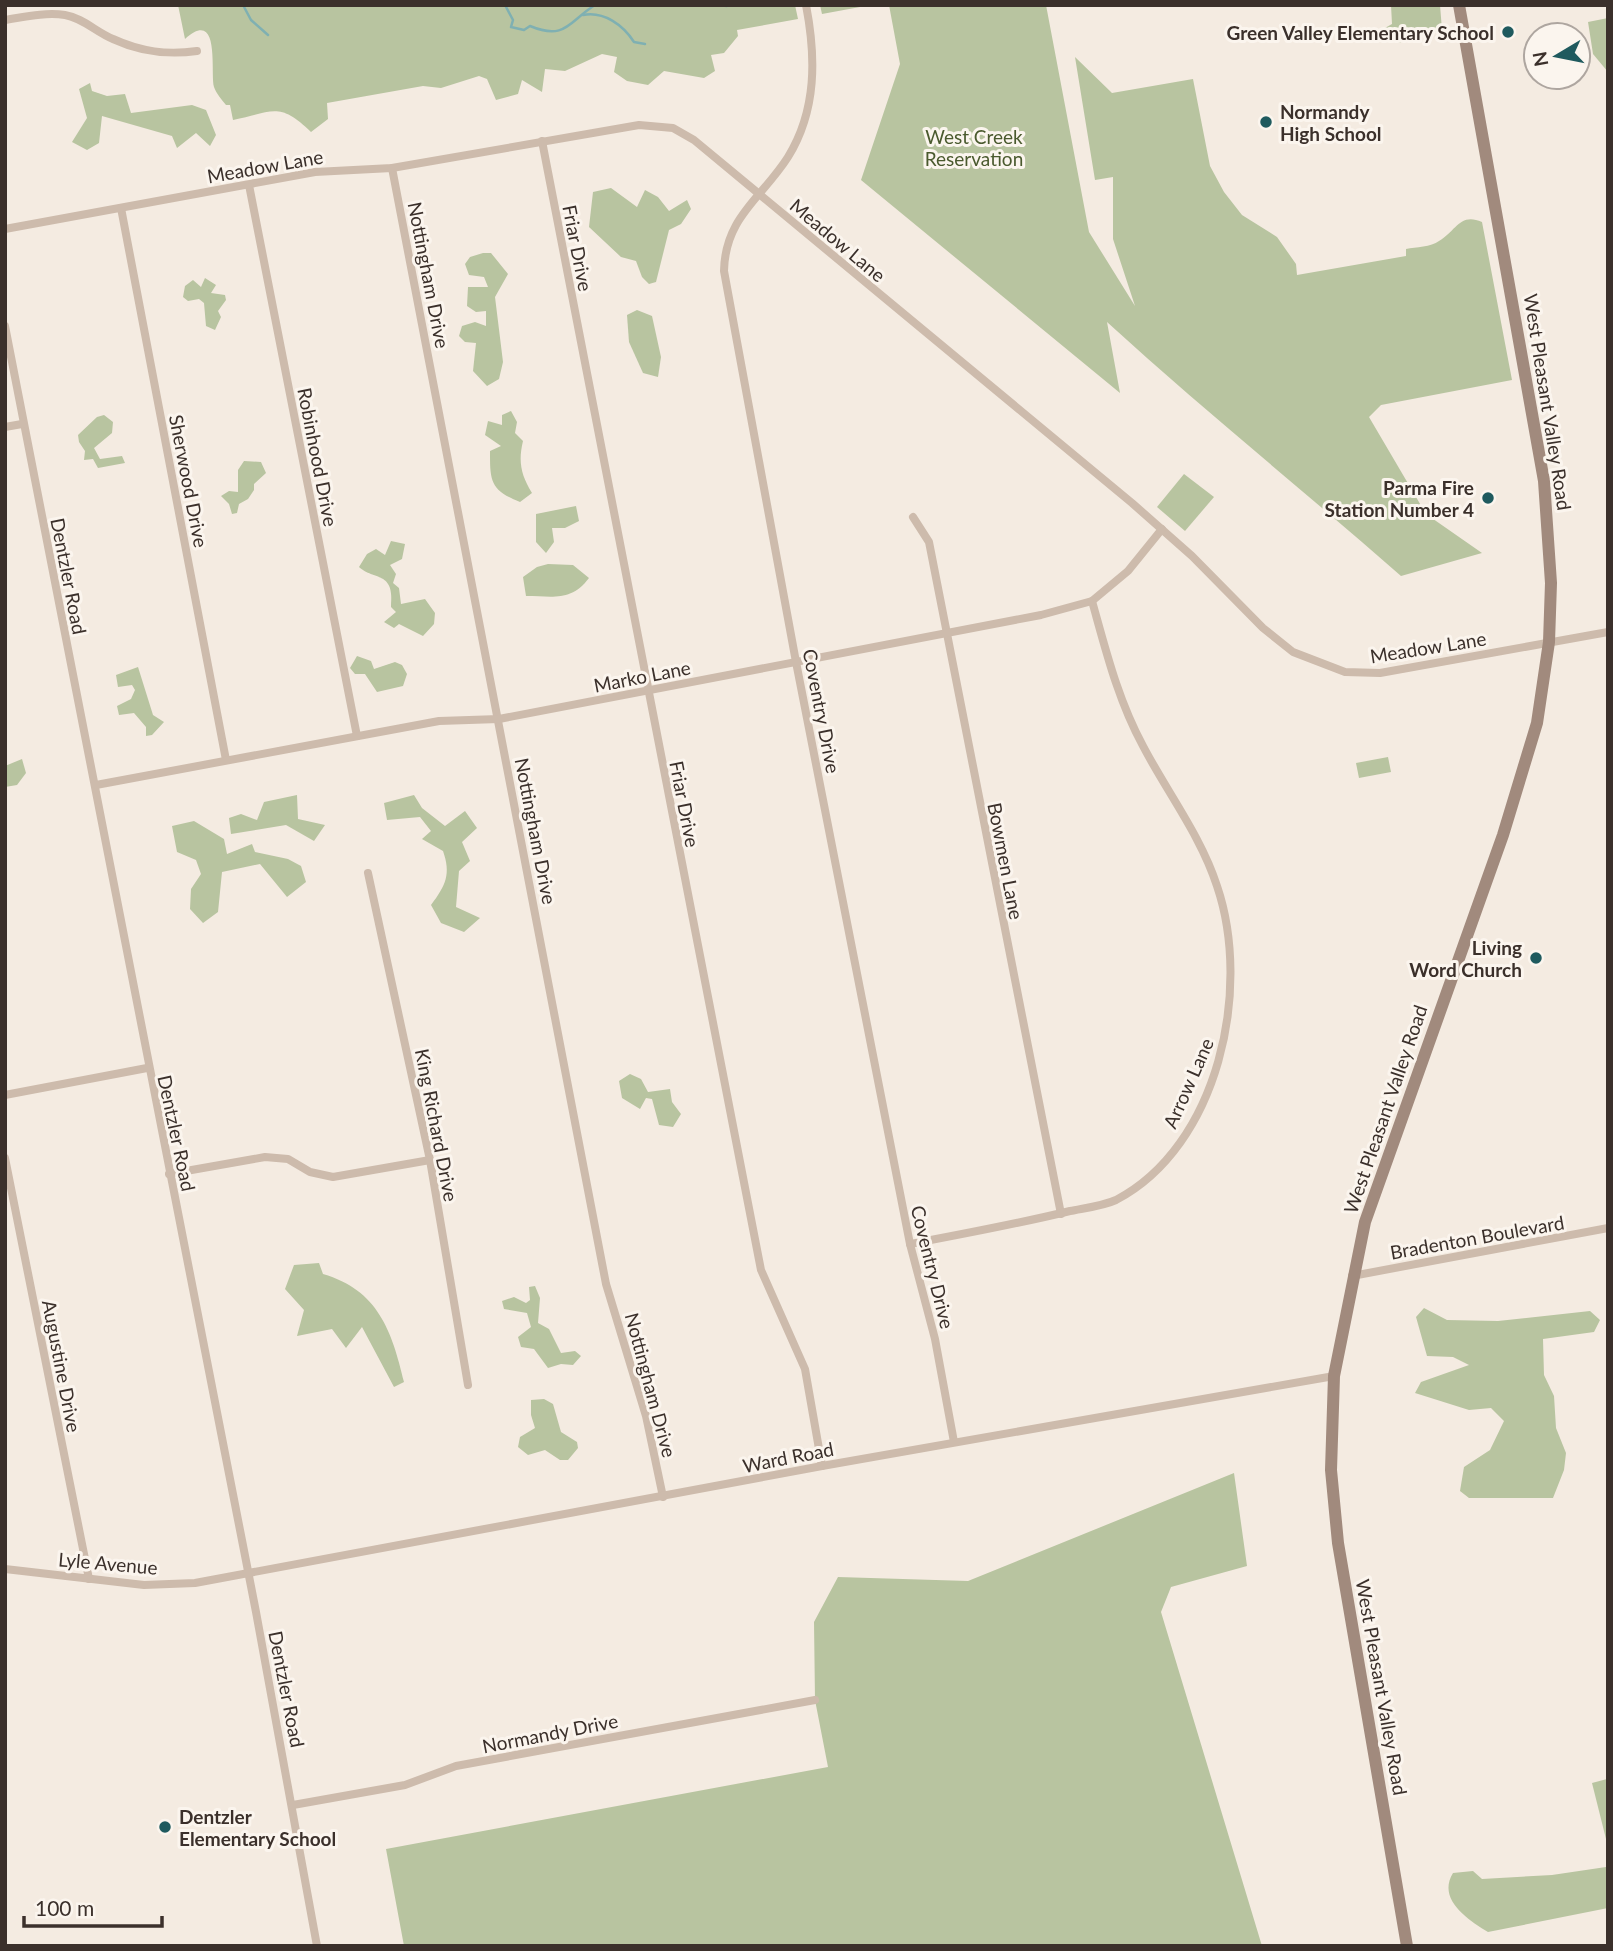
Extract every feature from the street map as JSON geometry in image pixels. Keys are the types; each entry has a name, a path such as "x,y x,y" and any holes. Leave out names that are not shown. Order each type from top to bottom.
{"main road":[{"name":"West Pleasant Valley Road","path":"1407,1946 1338,1543 1331,1470 1334,1376 1365,1222 1503,835 1537,723 1549,642 1551,583 1544,481 1459,5"}],"street":[{"name":"Coventry Drive","path":"806,5 815,61 811,96 788,156 757,193 724,246 724,271 796,662 910,1244 935,1339 954,1442"},
{"path":"5,20 39,14 64,15 88,24 112,39 158,54 197,51"},
{"name":"Meadow Lane","path":"5,229 314,172 392,168 639,125 673,128 694,140 1162,529 1263,628 1293,652 1345,673 1380,673 1608,632"},
{"name":"Friar Drive","path":"542,141 761,1270 805,1369 822,1466"},
{"name":"Nottingham Drive","path":"392,168 606,1284 646,1416 663,1497"},
{"name":"Robinhood Drive","path":"249,185 357,736"},
{"name":"Sherwood Drive","path":"121,208 226,761"},
{"name":"Dentzler Road","path":"5,327 293,1805 317,1946"},
{"path":"5,427 22,424"},
{"name":"Bowmen Lane","path":"914,517 929,542 1061,1214"},
{"name":"Marko Lane","path":"96,785 439,721 499,719 1041,615 1093,601 1128,570 1162,529"},
{"name":"Arrow Lane","path":"910,1244 1115,1201 1156,1171 1182,1139 1218,1062 1228,1026 1232,978 1228,930 1217,885 1184,818 1142,744 1121,698 1093,601"},
{"name":"King Richard Drive","path":"368,873 430,1160 468,1385"},
{"path":"5,1095 148,1068"},
{"path":"169,1174 265,1157 288,1159 310,1172 333,1177 430,1160"},
{"name":"Augustine Drive","path":"5,1158 89,1579"},
{"name":"Bradenton Boulevard","path":"1352,1276 1608,1228"},
{"name":"Ward Road","path":"248,1574 822,1466 1334,1376"},
{"name":"Lyle Avenue","path":"5,1569 144,1586 195,1583 248,1574"},
{"name":"Normandy Drive","path":"293,1805 405,1785 456,1766 815,1700"}],"green space":[{"path":"178,5 795,5 798,19 737,30 738,36 724,53 711,55 715,71 704,78 664,71 648,85 627,81 614,72 617,57 602,54 565,71 545,69 542,92 522,80 518,94 496,100 487,79 479,76 441,88 423,86 327,103 328,119 311,132 283,112 267,112 233,120 230,105 226,105 214,87 209,36 204,31 196,31 185,39"},
{"path":"820,5 871,5 822,14"},
{"name":"West Creek Reservation","path":"889,5 1046,5 1089,232 1135,306 1113,239 1113,177 1095,180 1075,57 1112,93 1193,79 1210,166 1224,192 1242,215 1277,237 1296,264 1297,275 1406,256 1406,249 1436,243 1463,221 1468,219 1482,222 1512,380 1381,405 1369,417 1426,514 1482,553 1401,576 1107,322 1120,393 861,180 900,64"},
{"path":"1391,5 1440,5 1442,30 1398,43 1388,38 1385,28 1392,24"},
{"path":"1608,18 1608,72 1593,54 1592,21"},
{"path":"90,83 92,91 107,96 125,94 131,113 192,105 206,110 216,135 210,146 196,133 177,148 172,136 102,116 99,143 87,150 72,142 87,118 79,89"},
{"path":"611,188 637,207 645,190 658,197 669,211 687,200 691,209 681,224 669,230 656,282 649,284 642,277 636,261 621,257 589,227 593,192"},
{"path":"491,253 508,274 495,297 503,362 499,379 487,386 473,371 476,343 465,342 459,336 462,326 475,322 486,326 486,311 476,312 467,306 468,287 488,287 484,277 469,275 465,264 470,257"},
{"path":"205,278 216,285 211,293 225,295 226,300 218,311 221,317 215,330 206,326 204,303 199,299 188,301 183,297 185,286 193,280 201,287"},
{"path":"637,310 652,316 661,357 658,377 643,373 629,342 627,315"},
{"path":"511,411 517,422 515,433 523,441 522,468 532,493 520,502 503,493 494,483 490,470 490,451 501,446 485,435 488,421 502,425 502,415"},
{"path":"104,415 113,422 112,433 94,448 100,459 122,456 125,463 98,468 93,459 84,460 85,451 78,435 97,417"},
{"path":"244,461 261,462 266,473 254,484 254,490 248,499 239,504 237,513 232,514 229,504 221,496 229,491 238,492 238,470"},
{"path":"1184,474 1214,497 1185,531 1157,507"},
{"path":"576,506 579,521 565,528 552,528 554,542 546,553 536,542 536,514"},
{"path":"391,541 405,544 402,559 390,565 396,574 393,583 399,588 401,604 425,599 435,613 434,624 423,636 399,624 394,628 384,622 396,612 391,607 390,587 382,578 359,567 367,554 376,549 385,555"},
{"path":"548,564 573,565 589,578 575,591 561,596 526,596 523,577 537,567"},
{"path":"357,656 371,661 374,669 395,662 402,665 407,674 403,686 377,692 365,674 355,674 350,668"},
{"path":"138,667 153,715 164,722 152,735 146,736 146,727 134,713 119,715 117,706 131,699 135,690 132,685 118,687 116,675"},
{"path":"1388,757 1391,772 1359,778 1356,763"},
{"path":"22,759 26,773 17,785 5,787 5,766"},
{"path":"297,795 298,819 325,825 314,841 286,825 231,834 229,818 241,814 257,820 264,802"},
{"path":"414,795 422,808 445,826 465,811 477,828 462,842 470,861 459,871 456,907 480,918 464,932 441,923 431,905 446,879 447,866 443,851 422,839 431,831 420,817 387,820 384,803"},
{"path":"194,821 224,839 227,854 252,844 255,852 288,859 301,866 306,882 287,897 260,864 222,872 218,912 203,923 190,909 191,889 201,874 196,860 177,852 172,826"},
{"path":"630,1074 641,1079 648,1092 670,1089 672,1102 681,1114 673,1127 659,1125 652,1099 646,1098 640,1109 622,1098 619,1081"},
{"path":"319,1263 323,1274 357,1290 380,1315 394,1346 404,1382 394,1387 362,1327 346,1348 332,1329 297,1336 304,1310 285,1289 294,1265"},
{"path":"535,1286 540,1298 538,1323 549,1329 561,1353 575,1351 581,1356 573,1365 561,1364 548,1368 534,1349 521,1347 518,1337 531,1327 527,1313 504,1309 502,1301 514,1297 526,1303 530,1300 529,1287"},
{"path":"1424,1308 1447,1320 1498,1321 1590,1311 1600,1320 1594,1332 1543,1339 1544,1375 1554,1396 1556,1428 1566,1453 1564,1470 1553,1498 1469,1498 1460,1491 1464,1467 1490,1450 1504,1421 1491,1408 1469,1410 1415,1393 1421,1382 1469,1365 1453,1357 1427,1356 1416,1317"},
{"path":"544,1399 553,1404 561,1432 577,1442 578,1448 568,1460 560,1460 545,1450 528,1455 518,1447 520,1437 535,1428 531,1415 531,1400"},
{"path":"1234,1473 1247,1566 1171,1587 1161,1612 1262,1946 404,1946 386,1849 828,1767 815,1700 814,1622 838,1577 968,1581"},
{"path":"1607,1779 1608,1782 1608,1847 1592,1783"},
{"path":"1608,1848 1608,1908 1488,1932 1463,1914 1452,1900 1449,1891 1453,1873 1473,1871 1482,1879 1552,1875 1606,1867"}],"waterway":[{"path":"243,5 251,20 268,35"},
{"path":"505,5 513,20 511,27 524,30 530,26 552,31 566,27 595,5"},
{"path":"717,5 727,6"},
{"path":"583,15 605,17 619,25 634,42 645,44"}],"place":[{"name":"Green Valley Elementary School","path":"1508,32"},
{"name":"Normandy High School","path":"1266,122"},
{"name":"Parma Fire Station Number 4","path":"1488,498"},
{"name":"Living Word Church","path":"1536,958"},
{"name":"Dentzler Elementary School","path":"165,1827"}]}
